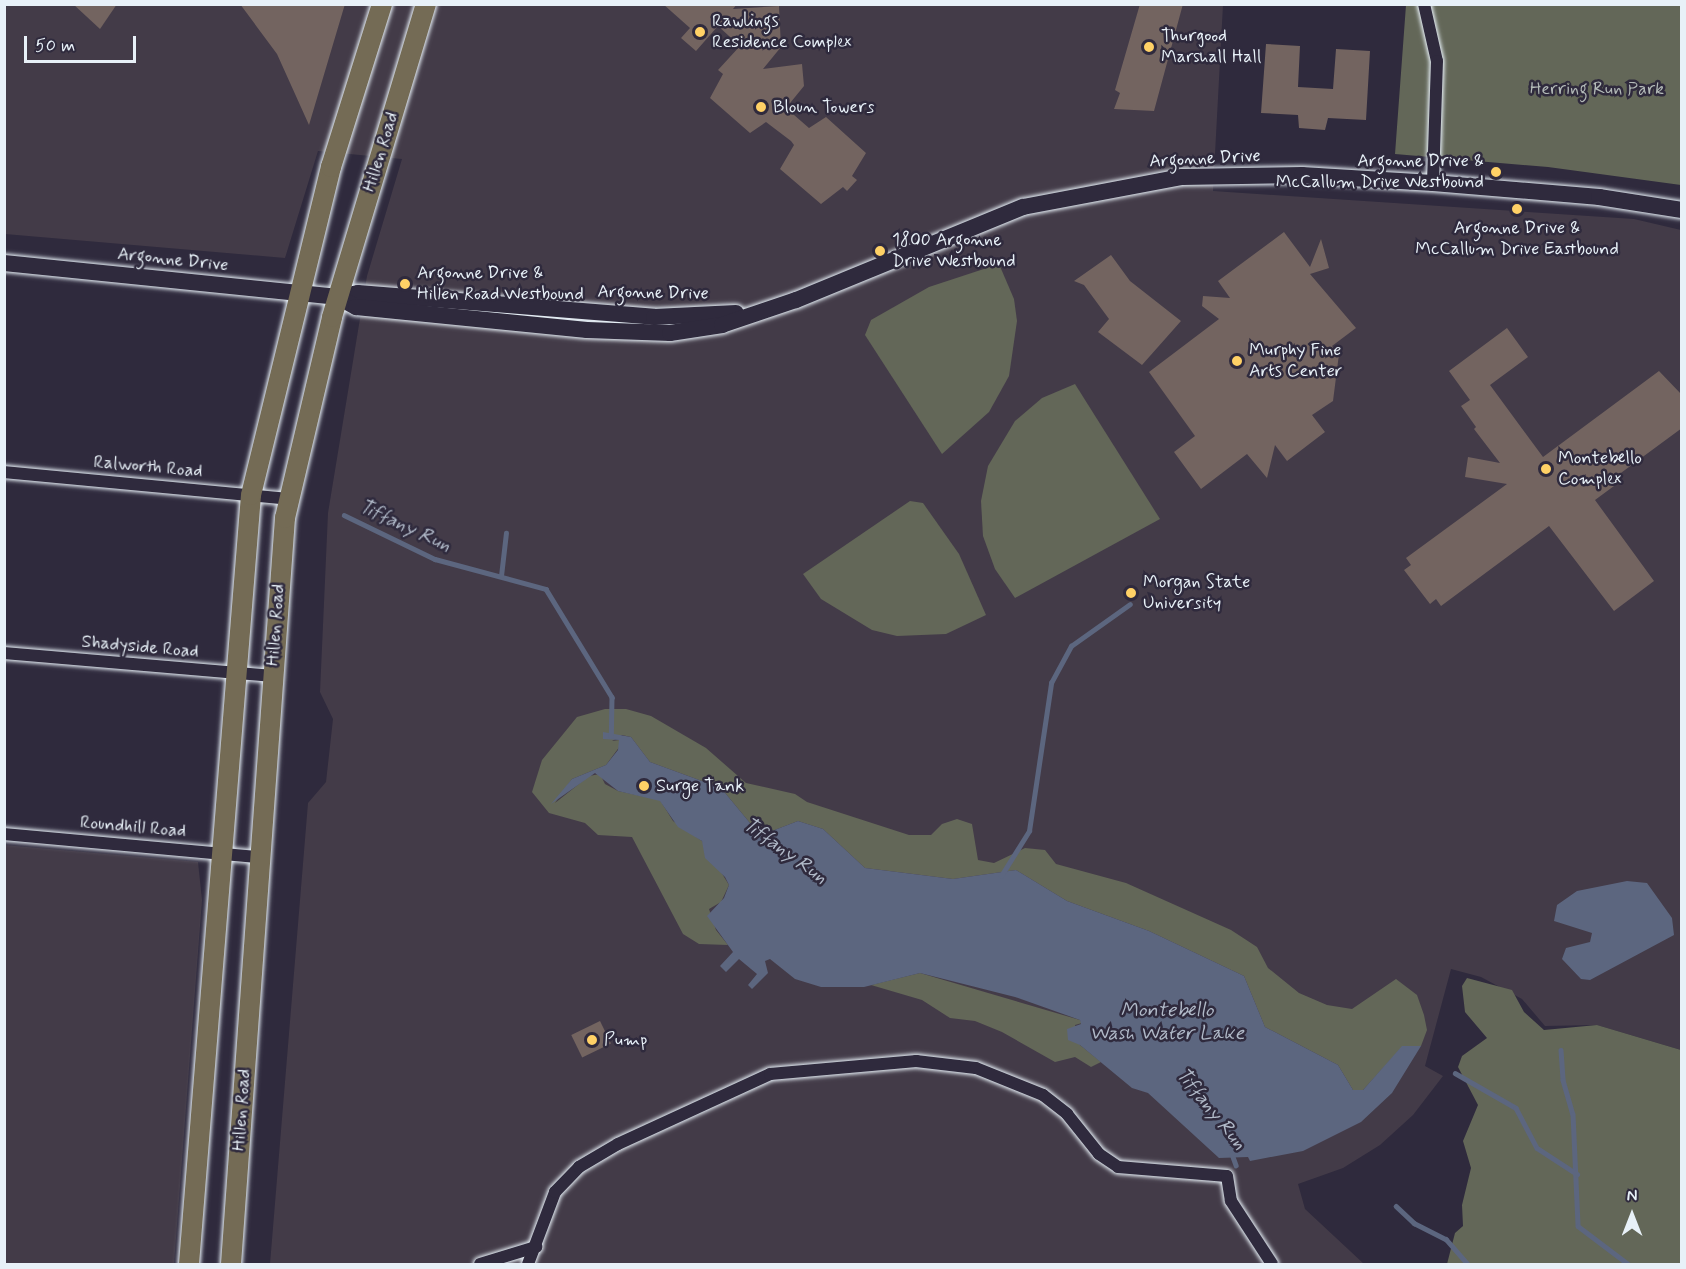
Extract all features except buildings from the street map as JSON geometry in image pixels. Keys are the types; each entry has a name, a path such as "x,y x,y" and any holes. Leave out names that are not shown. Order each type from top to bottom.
{"main road":[{"path":"189,1264 233,673 250,495 331,167 382,4"},
{"name":"Hillen Road","path":"231,1264 259,857 288,499 338,297 426,4"},
{"name":"Argonne Drive","path":"4,263 338,297 358,293 654,317 752,313 860,277 1012,211 1076,193 1179,177 1242,174 1433,183 1599,197 1682,210"}],"street":[{"path":"1424,4 1437,61 1433,183"},
{"name":"Ralworth Road","path":"4,472 288,499"},
{"name":"Shadyside Road","path":"4,653 273,676"},
{"name":"Roundhill Road","path":"4,834 259,857"},
{"path":"528,1264 555,1192 579,1167 618,1144 770,1074 916,1061 976,1068 1043,1095 1067,1114 1099,1154 1118,1167 1227,1176 1231,1201 1272,1264"},
{"path":"480,1264 536,1247"}],"shaded area":[{"name":"Morgan State University","path":"4,5 1223,5 1213,191 1634,219 1681,230 1681,1050 1597,1025 1545,1026 1522,999 1481,977 1451,969 1425,1066 1443,1076 1413,1115 1380,1145 1343,1168 1298,1184 1305,1209 1364,1264 270,1264 308,803 326,782 333,719 320,692 328,513 367,276 402,159 318,151 285,258 5,234"},
{"path":"4,845 198,862 202,900 174,1264 5,1264"}],"green space":[{"name":"Herring Run Park","path":"1406,5 1681,5 1681,185 1548,167 1395,154"},
{"path":"999,264 1014,299 1017,321 1009,376 989,412 942,454 865,335 871,320 929,287"},
{"path":"1075,384 1160,519 1015,598 995,569 983,536 981,501 988,466 1015,421 1042,398"},
{"path":"910,501 923,503 959,554 986,615 946,634 897,636 872,630 821,599 803,574"},
{"path":"605,709 626,709 651,716 706,748 746,783 795,794 807,802 909,835 931,835 942,824 957,819 972,824 978,860 994,863 1025,848 1045,850 1056,864 1126,883 1231,930 1257,947 1268,968 1299,993 1327,1005 1352,1009 1396,979 1417,995 1427,1030 1421,1046 1403,1046 1363,1090 1353,1090 1338,1065 1265,1027 1244,976 1149,931 1067,901 1016,870 953,879 865,868 823,829 798,821 772,831 750,823 721,788 650,762 631,737 622,735 612,741 619,740 620,746 606,765 572,779 555,803 589,776 600,774 605,784 618,791 660,800 673,821 702,841 729,885 721,902 709,909 716,930 728,945 699,944 683,934 632,837 598,835 585,823 549,813 532,792 542,760 577,717"},
{"path":"920,973 1080,1020 1082,1023 1075,1025 1080,1045 1101,1062 1091,1067 1075,1057 1055,1062 1002,1032 975,1021 950,1018 922,1000 871,985"},
{"path":"1467,978 1512,990 1524,1012 1544,1030 1597,1025 1681,1050 1681,1264 1447,1264 1455,1233 1463,1226 1462,1205 1471,1168 1463,1141 1478,1105 1458,1067 1462,1056 1487,1038 1465,1012 1462,986"}],"water":[{"name":"Montebello Wash Water Lake","path":"603,732 631,737 650,762 721,788 750,823 772,831 798,821 823,829 865,868 953,879 1016,870 1067,901 1149,931 1244,976 1265,1027 1338,1065 1353,1090 1363,1090 1402,1046 1421,1046 1392,1093 1361,1122 1303,1151 1250,1161 1248,1157 1219,1158 1148,1093 1132,1088 1080,1045 1068,1040 1067,1029 1081,1024 1080,1020 1015,997 920,973 864,987 821,987 795,979 770,959 765,961 768,973 752,989 748,985 757,974 739,959 726,972 720,966 733,952 707,916 724,898 729,885 725,877 705,858 702,841 678,827 660,801 618,791 595,773 551,804 572,779 606,765 618,750 619,740 603,739"},
{"path":"1627,881 1647,883 1672,918 1674,935 1590,980 1581,979 1562,959 1566,948 1590,942 1592,933 1554,921 1557,905 1577,891"}],"waterway":[{"name":"Tiffany Run","path":"344,515 435,559 546,589 612,697 611,736"},
{"path":"501,576 506,533"},
{"path":"1001,876 1029,831 1051,683 1071,646 1130,604"},
{"name":"Tiffany Run","path":"1561,1050 1563,1080 1573,1114 1578,1226 1628,1264"},
{"name":"Tiffany Run","path":"1455,1073 1516,1108 1537,1148 1577,1174"},
{"name":"Tiffany Run","path":"1232,1154 1236,1165"},
{"name":"Tiffany Run","path":"1396,1206 1414,1223 1446,1239 1468,1264"}],"place":[{"name":"Rawlings Residence Complex","path":"700,32"},
{"name":"Thurgood Marshall Hall","path":"1149,47"},
{"name":"Bloun Towers","path":"761,107"},
{"name":"Argonne Drive & McCallum Drive Westbound","path":"1496,172"},
{"name":"Argonne Drive & McCallum Drive Eastbound","path":"1517,209"},
{"name":"1800 Argonne Drive Westbound","path":"880,251"},
{"name":"Argonne Drive & Hillen Road Westbound","path":"405,284"},
{"name":"Murphy Fine Arts Center","path":"1237,361"},
{"name":"Montebello Complex","path":"1546,469"},
{"name":"Morgan State University","path":"1131,593"},
{"name":"Surge Tank","path":"644,786"},
{"name":"Pump","path":"592,1040"}]}
